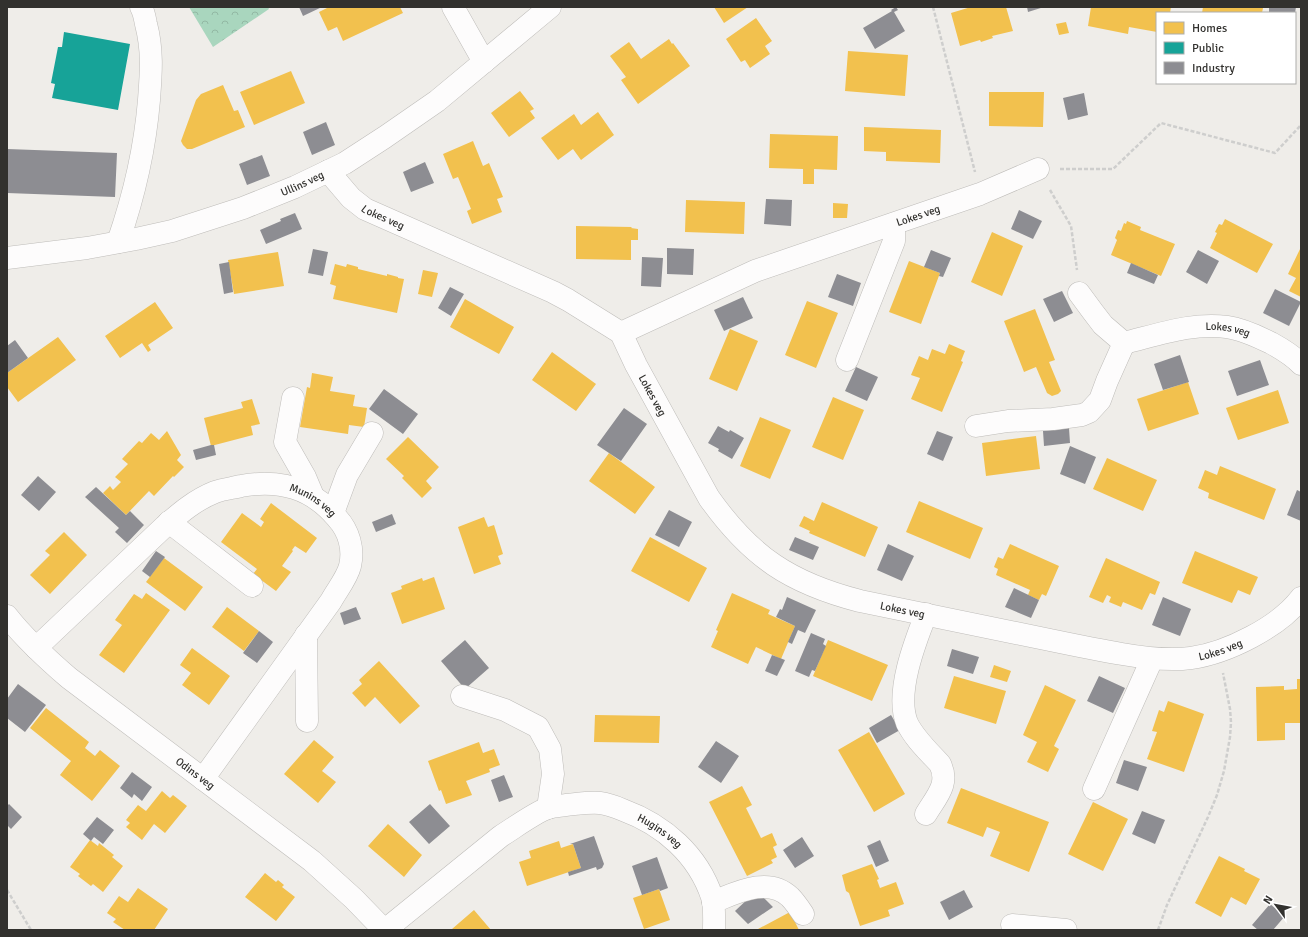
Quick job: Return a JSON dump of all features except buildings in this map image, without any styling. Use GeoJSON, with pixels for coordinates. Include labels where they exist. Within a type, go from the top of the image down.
{"type":"FeatureCollection","features":[{"type":"Feature","properties":{"kind":"street"},"geometry":{"type":"LineString","coordinates":[[118,242],[125,223],[139,172],[148,116],[152,66],[149,36],[141,7]]}},
{"type":"Feature","properties":{"kind":"street"},"geometry":{"type":"LineString","coordinates":[[453,7],[484,62]]}},
{"type":"Feature","properties":{"kind":"street","name":"Ullins veg"},"geometry":{"type":"LineString","coordinates":[[7,258],[87,248],[172,231],[243,208],[295,187],[345,163],[430,106],[550,7]]}},
{"type":"Feature","properties":{"kind":"street","name":"Lokes veg"},"geometry":{"type":"LineString","coordinates":[[621,333],[755,271],[980,194],[1038,170]]}},
{"type":"Feature","properties":{"kind":"street","name":"Lokes veg"},"geometry":{"type":"LineString","coordinates":[[328,171],[340,187],[365,209],[553,292],[621,333],[636,365],[709,498],[722,516],[748,545],[781,570],[801,581],[824,591],[860,601],[1090,648],[1152,659],[1192,658],[1235,646],[1268,627],[1300,601]]}},
{"type":"Feature","properties":{"kind":"street"},"geometry":{"type":"LineString","coordinates":[[847,360],[894,242],[894,224]]}},
{"type":"Feature","properties":{"kind":"street"},"geometry":{"type":"LineString","coordinates":[[976,426],[1008,421],[1053,419],[1082,415],[1089,412],[1100,400],[1124,343],[1103,325],[1079,293]]}},
{"type":"Feature","properties":{"kind":"street","name":"Lokes veg"},"geometry":{"type":"LineString","coordinates":[[1124,343],[1166,332],[1213,325],[1244,331],[1263,339],[1284,350],[1296,358],[1301,364]]}},
{"type":"Feature","properties":{"kind":"street"},"geometry":{"type":"LineString","coordinates":[[293,398],[285,442],[313,496]]}},
{"type":"Feature","properties":{"kind":"street"},"geometry":{"type":"LineString","coordinates":[[333,513],[347,475],[372,433]]}},
{"type":"Feature","properties":{"kind":"street","name":"Munins veg"},"geometry":{"type":"LineString","coordinates":[[36,648],[169,522],[199,499],[216,491],[232,488],[264,484],[280,484],[294,487],[313,496],[329,508],[348,532],[351,544],[350,566],[345,577],[331,601],[203,779]]}},
{"type":"Feature","properties":{"kind":"street"},"geometry":{"type":"LineString","coordinates":[[169,522],[252,586]]}},
{"type":"Feature","properties":{"kind":"street"},"geometry":{"type":"LineString","coordinates":[[926,614],[912,652],[907,672],[904,701],[907,723],[914,734],[940,764],[943,770],[944,783],[926,814]]}},
{"type":"Feature","properties":{"kind":"street","name":"Odins veg"},"geometry":{"type":"LineString","coordinates":[[9,626],[69,678],[312,861],[354,899],[384,930]]}},
{"type":"Feature","properties":{"kind":"street"},"geometry":{"type":"LineString","coordinates":[[306,635],[306,722]]}},
{"type":"Feature","properties":{"kind":"street"},"geometry":{"type":"LineString","coordinates":[[1094,789],[1152,659]]}},
{"type":"Feature","properties":{"kind":"street"},"geometry":{"type":"LineString","coordinates":[[462,696],[505,710],[538,727],[550,749],[553,774],[548,808]]}},
{"type":"Feature","properties":{"kind":"street","name":"Hugins veg"},"geometry":{"type":"LineString","coordinates":[[384,930],[501,836],[548,808],[574,804],[600,803],[629,812],[657,826],[678,844],[693,861],[707,886],[714,907],[714,930]]}},
{"type":"Feature","properties":{"kind":"street"},"geometry":{"type":"LineString","coordinates":[[713,902],[747,889],[766,887],[777,889],[789,896],[803,914]]}},
{"type":"Feature","properties":{"kind":"street"},"geometry":{"type":"LineString","coordinates":[[1012,926],[1066,930]]}},
{"type":"Feature","properties":{"kind":"path"},"geometry":{"type":"LineString","coordinates":[[933,7],[980,194]]}},
{"type":"Feature","properties":{"kind":"path"},"geometry":{"type":"LineString","coordinates":[[1079,293],[1071,226],[1038,170],[1113,169],[1161,123],[1275,153],[1301,126]]}},
{"type":"Feature","properties":{"kind":"path"},"geometry":{"type":"LineString","coordinates":[[1158,930],[1167,905],[1208,817],[1217,795],[1224,771],[1230,737],[1230,709],[1227,688],[1217,652]]}},
{"type":"Feature","properties":{"kind":"path"},"geometry":{"type":"LineString","coordinates":[[7,890],[31,930]]}},
{"type":"Feature","properties":{"kind":"green space"},"geometry":{"type":"Polygon","coordinates":[[[189,7],[268,7],[269,9],[213,47],[189,7]]]}}]}
